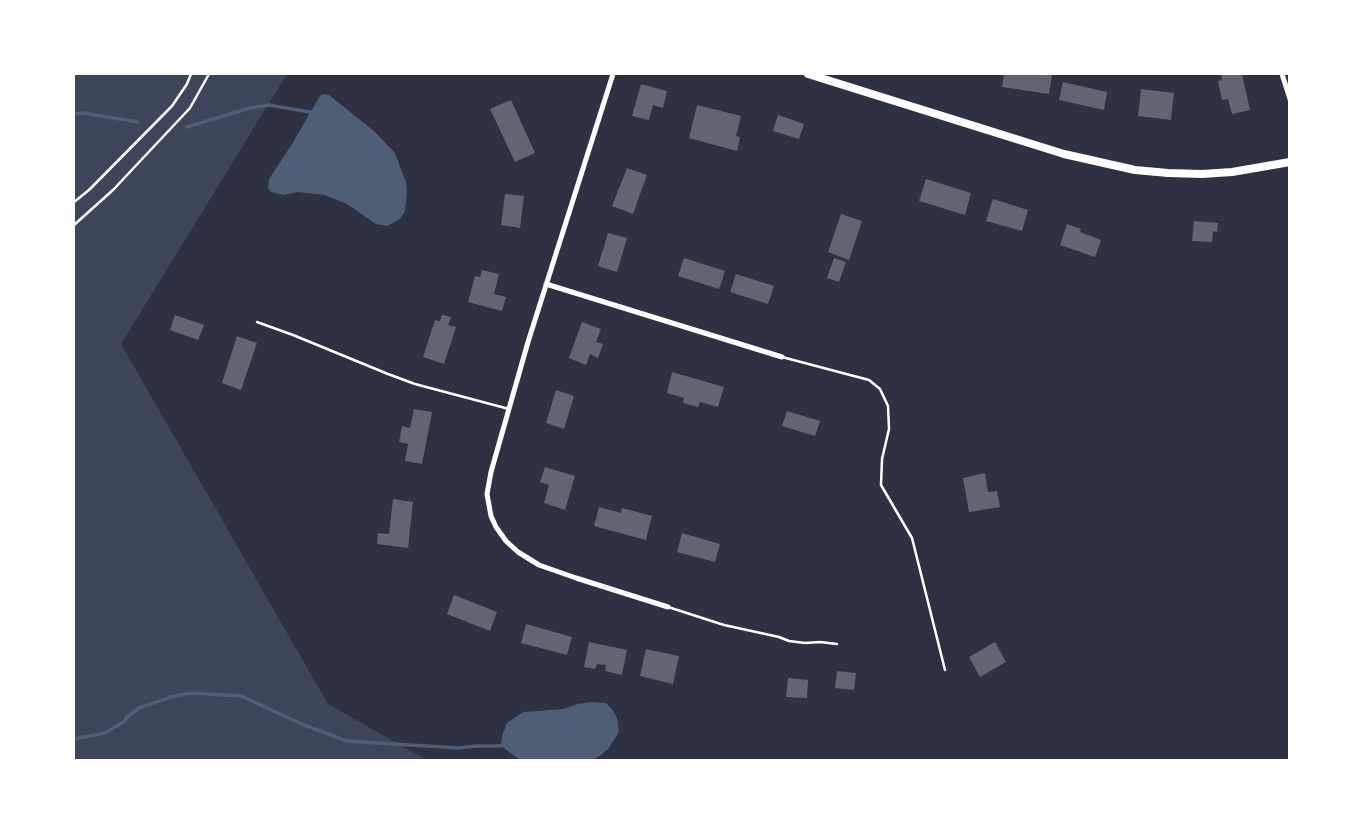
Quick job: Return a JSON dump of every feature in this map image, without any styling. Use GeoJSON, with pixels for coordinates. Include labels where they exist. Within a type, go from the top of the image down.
{"type":"FeatureCollection","features":[{"type":"Feature","properties":{"kind":"main road"},"geometry":{"type":"LineString","coordinates":[[808,74],[1064,154],[1125,168],[1202,174],[1290,162]]}},
{"type":"Feature","properties":{"kind":"street"},"geometry":{"type":"LineString","coordinates":[[612,74],[546,284],[487,494],[491,516],[506,541],[518,552],[539,565],[576,579],[668,607]]}},
{"type":"Feature","properties":{"kind":"street"},"geometry":{"type":"LineString","coordinates":[[1282,74],[1290,99]]}},
{"type":"Feature","properties":{"kind":"street"},"geometry":{"type":"LineString","coordinates":[[546,284],[782,357]]}},
{"type":"Feature","properties":{"kind":"lane"},"geometry":{"type":"LineString","coordinates":[[74,224],[113,190],[190,108],[209,74]]}},
{"type":"Feature","properties":{"kind":"lane"},"geometry":{"type":"LineString","coordinates":[[257,322],[388,374],[509,409]]}},
{"type":"Feature","properties":{"kind":"lane"},"geometry":{"type":"LineString","coordinates":[[782,357],[869,380],[880,389],[888,406],[889,429],[881,485],[912,538],[945,670]]}},
{"type":"Feature","properties":{"kind":"lane"},"geometry":{"type":"LineString","coordinates":[[668,607],[724,625],[789,641],[837,644]]}},
{"type":"Feature","properties":{"kind":"path"},"geometry":{"type":"LineString","coordinates":[[74,202],[172,106],[187,85],[191,74]]}},
{"type":"Feature","properties":{"kind":"shaded area"},"geometry":{"type":"Polygon","coordinates":[[[74,74],[287,74],[121,344],[328,704],[427,760],[74,760],[74,74]]]}},
{"type":"Feature","properties":{"kind":"shaded area"},"geometry":{"type":"Polygon","coordinates":[[[329,95],[375,132],[395,153],[407,192],[405,211],[400,219],[387,226],[376,224],[347,204],[325,195],[298,192],[283,195],[271,192],[268,188],[269,179],[320,96],[329,95]]]}},
{"type":"Feature","properties":{"kind":"shaded area"},"geometry":{"type":"Polygon","coordinates":[[[592,702],[606,703],[612,709],[617,718],[619,732],[608,749],[597,758],[520,760],[501,746],[507,723],[523,712],[563,709],[592,702]]]}},
{"type":"Feature","properties":{"kind":"building"},"geometry":{"type":"Polygon","coordinates":[[[1004,74],[1052,75],[1049,94],[1002,87],[1004,74]]]}},
{"type":"Feature","properties":{"kind":"building"},"geometry":{"type":"Polygon","coordinates":[[[1221,74],[1242,74],[1250,110],[1232,114],[1228,99],[1222,100],[1218,81],[1222,80],[1221,74]]]}},
{"type":"Feature","properties":{"kind":"building"},"geometry":{"type":"Polygon","coordinates":[[[1063,82],[1107,92],[1104,110],[1059,100],[1063,82]]]}},
{"type":"Feature","properties":{"kind":"building"},"geometry":{"type":"Polygon","coordinates":[[[641,84],[667,91],[663,108],[653,105],[649,120],[632,116],[641,84]]]}},
{"type":"Feature","properties":{"kind":"building"},"geometry":{"type":"Polygon","coordinates":[[[1141,89],[1174,93],[1171,120],[1138,116],[1141,89]]]}},
{"type":"Feature","properties":{"kind":"building"},"geometry":{"type":"Polygon","coordinates":[[[511,100],[535,153],[515,162],[490,109],[511,100]]]}},
{"type":"Feature","properties":{"kind":"building"},"geometry":{"type":"Polygon","coordinates":[[[697,105],[741,116],[736,136],[740,137],[737,151],[689,138],[697,105]]]}},
{"type":"Feature","properties":{"kind":"building"},"geometry":{"type":"Polygon","coordinates":[[[778,115],[804,124],[799,139],[773,131],[778,115]]]}},
{"type":"Feature","properties":{"kind":"building"},"geometry":{"type":"Polygon","coordinates":[[[627,168],[647,175],[633,214],[612,206],[627,168]]]}},
{"type":"Feature","properties":{"kind":"building"},"geometry":{"type":"Polygon","coordinates":[[[926,179],[971,193],[965,215],[919,201],[926,179]]]}},
{"type":"Feature","properties":{"kind":"building"},"geometry":{"type":"Polygon","coordinates":[[[505,194],[524,196],[520,228],[501,225],[505,194]]]}},
{"type":"Feature","properties":{"kind":"building"},"geometry":{"type":"Polygon","coordinates":[[[993,199],[1028,210],[1022,231],[986,221],[993,199]]]}},
{"type":"Feature","properties":{"kind":"building"},"geometry":{"type":"Polygon","coordinates":[[[841,214],[862,221],[849,260],[828,252],[841,214]]]}},
{"type":"Feature","properties":{"kind":"building"},"geometry":{"type":"Polygon","coordinates":[[[1194,221],[1218,223],[1217,232],[1213,231],[1212,242],[1192,241],[1194,221]]]}},
{"type":"Feature","properties":{"kind":"building"},"geometry":{"type":"Polygon","coordinates":[[[1067,224],[1101,240],[1095,257],[1060,245],[1067,224]]]}},
{"type":"Feature","properties":{"kind":"building"},"geometry":{"type":"Polygon","coordinates":[[[608,233],[627,238],[617,272],[598,266],[608,233]]]}},
{"type":"Feature","properties":{"kind":"building"},"geometry":{"type":"Polygon","coordinates":[[[684,258],[725,271],[719,289],[678,276],[684,258]]]}},
{"type":"Feature","properties":{"kind":"building"},"geometry":{"type":"Polygon","coordinates":[[[834,258],[846,262],[839,282],[827,278],[834,258]]]}},
{"type":"Feature","properties":{"kind":"building"},"geometry":{"type":"Polygon","coordinates":[[[482,270],[499,274],[494,294],[506,297],[502,311],[468,302],[475,276],[480,277],[482,270]]]}},
{"type":"Feature","properties":{"kind":"building"},"geometry":{"type":"Polygon","coordinates":[[[736,274],[774,286],[768,304],[730,292],[736,274]]]}},
{"type":"Feature","properties":{"kind":"building"},"geometry":{"type":"Polygon","coordinates":[[[175,315],[204,325],[198,340],[170,330],[175,315]]]}},
{"type":"Feature","properties":{"kind":"building"},"geometry":{"type":"Polygon","coordinates":[[[442,315],[451,317],[448,325],[456,327],[444,364],[423,357],[435,320],[440,321],[442,315]]]}},
{"type":"Feature","properties":{"kind":"building"},"geometry":{"type":"Polygon","coordinates":[[[582,322],[601,329],[596,342],[603,344],[598,358],[590,354],[586,365],[569,358],[582,322]]]}},
{"type":"Feature","properties":{"kind":"building"},"geometry":{"type":"Polygon","coordinates":[[[237,336],[257,343],[241,390],[222,383],[237,336]]]}},
{"type":"Feature","properties":{"kind":"building"},"geometry":{"type":"Polygon","coordinates":[[[672,372],[724,387],[718,407],[700,402],[698,407],[683,403],[684,398],[667,393],[672,372]]]}},
{"type":"Feature","properties":{"kind":"building"},"geometry":{"type":"Polygon","coordinates":[[[556,390],[574,396],[564,429],[546,423],[556,390]]]}},
{"type":"Feature","properties":{"kind":"building"},"geometry":{"type":"Polygon","coordinates":[[[414,409],[432,412],[422,464],[405,461],[408,444],[399,442],[402,426],[410,428],[414,409]]]}},
{"type":"Feature","properties":{"kind":"building"},"geometry":{"type":"Polygon","coordinates":[[[787,411],[820,421],[815,436],[782,426],[787,411]]]}},
{"type":"Feature","properties":{"kind":"building"},"geometry":{"type":"Polygon","coordinates":[[[545,467],[575,476],[565,510],[544,503],[549,485],[540,482],[545,467]]]}},
{"type":"Feature","properties":{"kind":"building"},"geometry":{"type":"Polygon","coordinates":[[[985,473],[988,492],[997,491],[1000,507],[969,512],[963,478],[985,473]]]}},
{"type":"Feature","properties":{"kind":"building"},"geometry":{"type":"Polygon","coordinates":[[[393,499],[413,502],[408,548],[377,544],[378,533],[389,534],[393,499]]]}},
{"type":"Feature","properties":{"kind":"building"},"geometry":{"type":"Polygon","coordinates":[[[599,507],[621,513],[622,508],[652,516],[646,540],[594,526],[599,507]]]}},
{"type":"Feature","properties":{"kind":"building"},"geometry":{"type":"Polygon","coordinates":[[[682,533],[720,544],[715,562],[677,552],[682,533]]]}},
{"type":"Feature","properties":{"kind":"building"},"geometry":{"type":"Polygon","coordinates":[[[454,595],[497,612],[490,631],[447,614],[454,595]]]}},
{"type":"Feature","properties":{"kind":"building"},"geometry":{"type":"Polygon","coordinates":[[[526,624],[572,637],[567,655],[521,643],[526,624]]]}},
{"type":"Feature","properties":{"kind":"building"},"geometry":{"type":"Polygon","coordinates":[[[589,642],[627,650],[622,675],[605,671],[606,665],[597,664],[595,669],[584,667],[589,642]]]}},
{"type":"Feature","properties":{"kind":"building"},"geometry":{"type":"Polygon","coordinates":[[[995,642],[1006,662],[980,677],[969,657],[995,642]]]}},
{"type":"Feature","properties":{"kind":"building"},"geometry":{"type":"Polygon","coordinates":[[[646,649],[679,656],[673,684],[640,676],[646,649]]]}},
{"type":"Feature","properties":{"kind":"building"},"geometry":{"type":"Polygon","coordinates":[[[837,671],[856,673],[854,690],[835,688],[837,671]]]}},
{"type":"Feature","properties":{"kind":"building"},"geometry":{"type":"Polygon","coordinates":[[[788,678],[808,680],[807,698],[786,697],[788,678]]]}},
{"type":"Feature","properties":{"kind":"waterway"},"geometry":{"type":"LineString","coordinates":[[187,127],[269,105],[310,112]]}},
{"type":"Feature","properties":{"kind":"waterway"},"geometry":{"type":"LineString","coordinates":[[74,114],[83,113],[138,122]]}},
{"type":"Feature","properties":{"kind":"waterway"},"geometry":{"type":"LineString","coordinates":[[74,739],[105,733],[125,721],[139,708],[190,693],[241,696],[347,741],[458,748],[501,746]]}}]}
